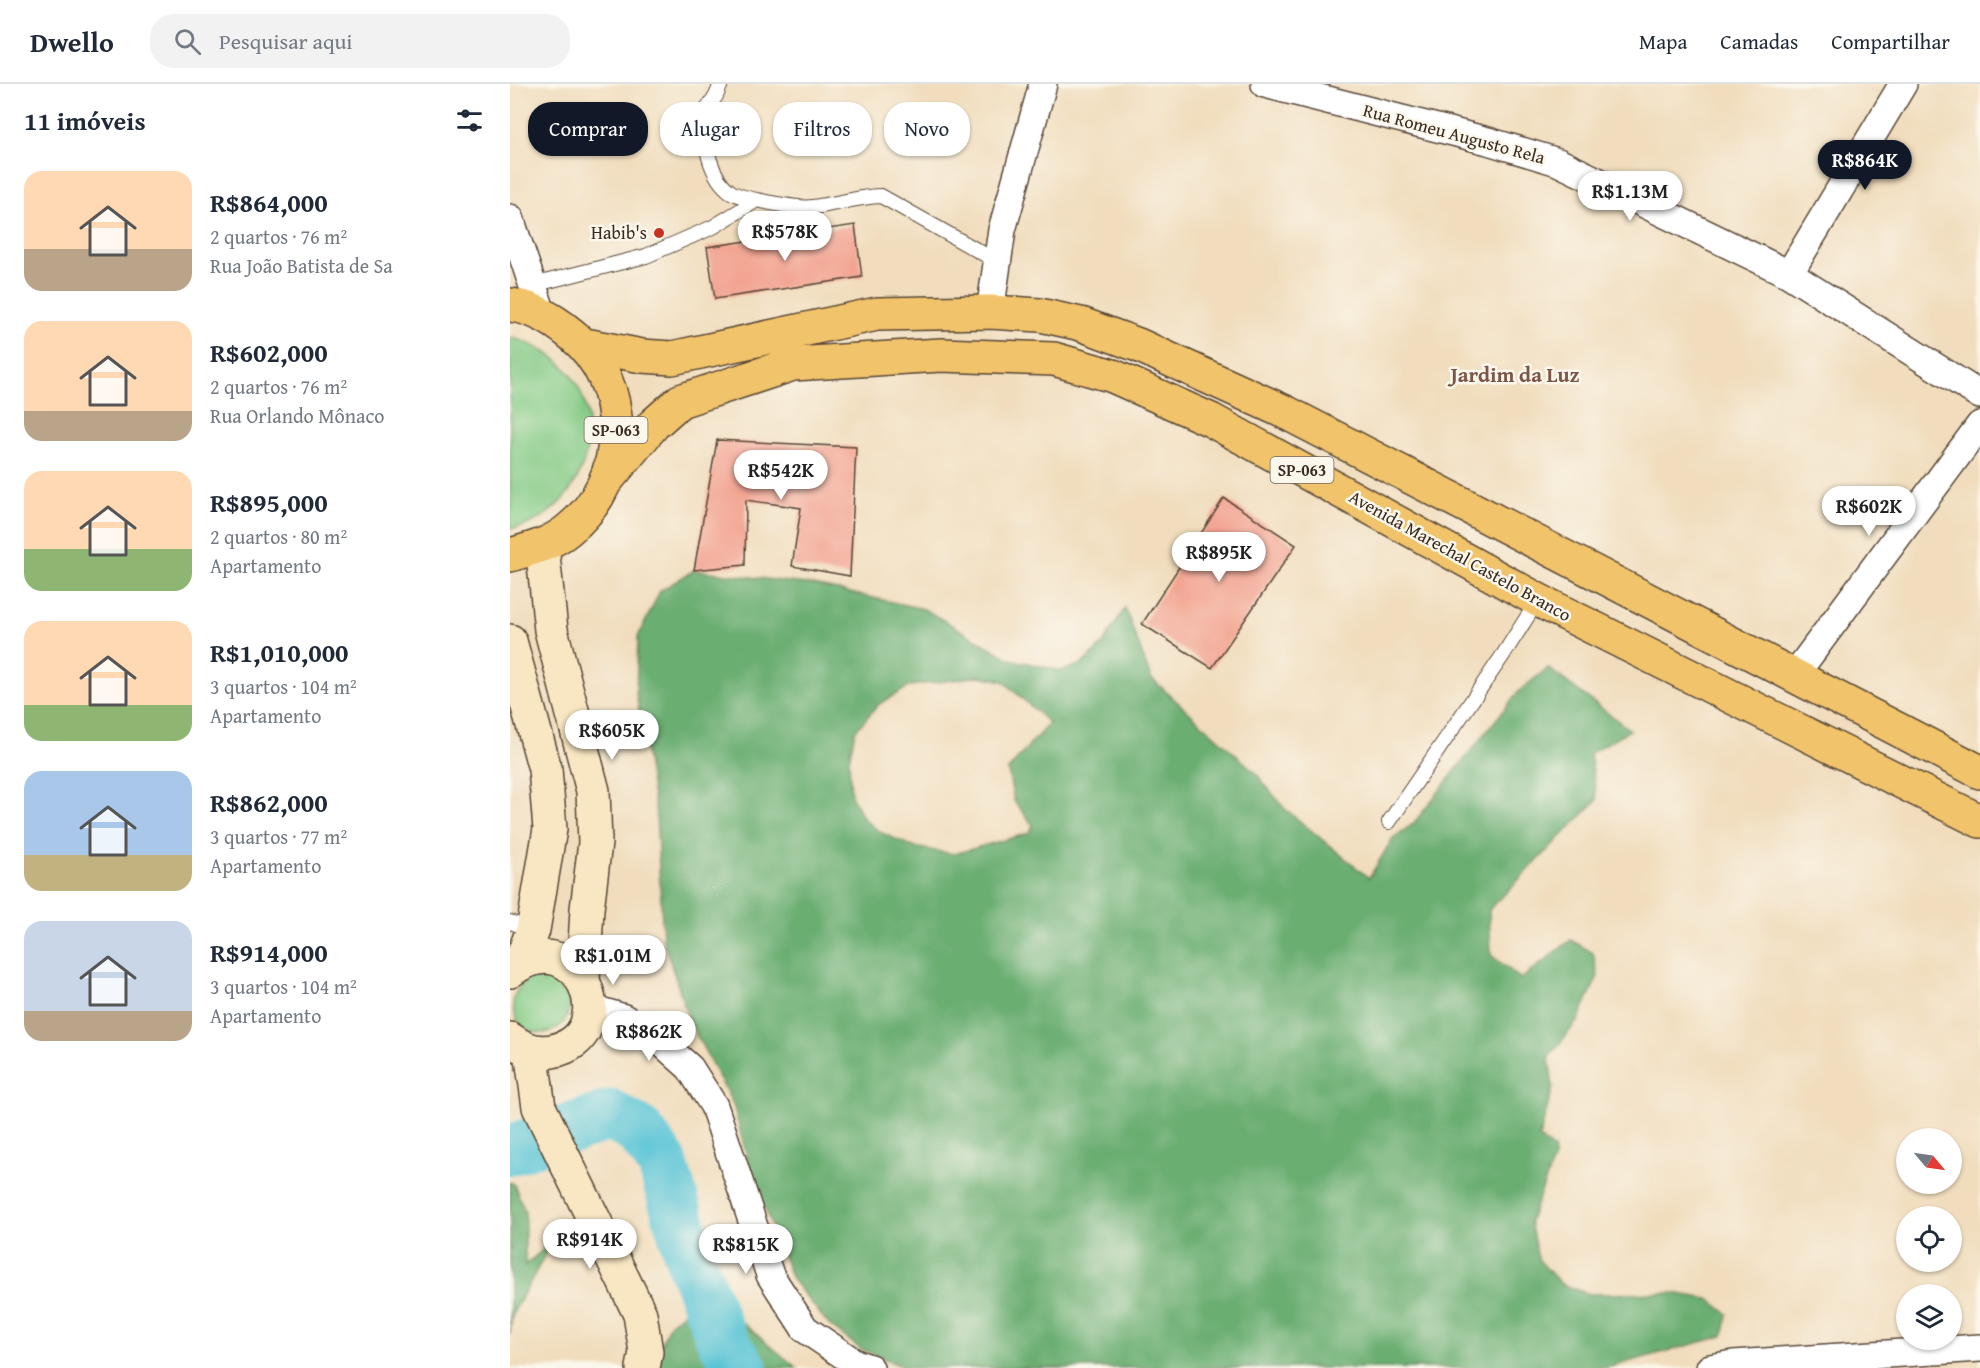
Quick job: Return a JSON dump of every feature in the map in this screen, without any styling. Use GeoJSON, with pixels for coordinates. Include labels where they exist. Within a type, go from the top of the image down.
{"type":"FeatureCollection","features":[{"type":"Feature","properties":{"kind":"main road","name":"SP-063"},"geometry":{"type":"LineString","coordinates":[[510,555],[542,546],[568,530],[590,507],[606,482],[614,454],[617,425],[612,396],[602,369],[585,345],[555,320],[528,302]]}},
{"type":"Feature","properties":{"kind":"main road","name":"SP-063"},"geometry":{"type":"LineString","coordinates":[[585,345],[642,356],[672,358],[877,314],[990,312],[1040,315],[1082,324],[1159,355],[1287,413],[1980,772]]}},
{"type":"Feature","properties":{"kind":"main road","name":"Avenida Marechal Castelo Branco"},"geometry":{"type":"LineString","coordinates":[[606,482],[654,424],[680,401],[793,364],[941,355],[1054,359],[1113,376],[1211,420],[1538,600],[1980,821]]}},
{"type":"Feature","properties":{"kind":"street"},"geometry":{"type":"LineString","coordinates":[[990,312],[1002,230],[1042,84]]}},
{"type":"Feature","properties":{"kind":"street","name":"Rua Romeu Augusto Rela"},"geometry":{"type":"LineString","coordinates":[[1265,84],[1488,141],[1558,162],[1789,274],[1980,395]]}},
{"type":"Feature","properties":{"kind":"street"},"geometry":{"type":"LineString","coordinates":[[1789,274],[1903,84]]}},
{"type":"Feature","properties":{"kind":"street"},"geometry":{"type":"LineString","coordinates":[[510,218],[528,302]]}},
{"type":"Feature","properties":{"kind":"street"},"geometry":{"type":"LineString","coordinates":[[1794,676],[1980,425]]}},
{"type":"Feature","properties":{"kind":"street"},"geometry":{"type":"LineString","coordinates":[[517,1045],[544,1052],[558,1050],[581,1034],[587,1021],[587,909],[595,843],[593,791],[551,630],[542,546]]}},
{"type":"Feature","properties":{"kind":"street"},"geometry":{"type":"LineString","coordinates":[[510,641],[545,770],[550,829],[521,926],[515,967]]}},
{"type":"Feature","properties":{"kind":"street"},"geometry":{"type":"LineString","coordinates":[[515,967],[533,958],[548,957],[574,969],[587,994],[662,1043],[690,1068],[714,1106],[770,1275],[805,1329],[855,1363],[870,1368]]}},
{"type":"Feature","properties":{"kind":"street"},"geometry":{"type":"LineString","coordinates":[[517,1045],[540,1107],[640,1314],[646,1352],[643,1368]]}},
{"type":"Feature","properties":{"kind":"street"},"geometry":{"type":"LineString","coordinates":[[1710,1368],[1733,1364],[1980,1348]]}},
{"type":"Feature","properties":{"kind":"lane"},"geometry":{"type":"LineString","coordinates":[[720,84],[716,96],[702,116],[706,150],[717,175],[731,192],[757,200],[810,207],[865,196],[881,196],[998,262]]}},
{"type":"Feature","properties":{"kind":"lane"},"geometry":{"type":"LineString","coordinates":[[528,302],[713,227],[757,200]]}},
{"type":"Feature","properties":{"kind":"lane"},"geometry":{"type":"LineString","coordinates":[[1389,822],[1538,600]]}},
{"type":"Feature","properties":{"kind":"green space"},"geometry":{"type":"Polygon","coordinates":[[[510,337],[540,349],[565,368],[580,390],[587,414],[588,440],[583,464],[572,487],[556,506],[535,521],[510,529],[510,337]]]}},
{"type":"Feature","properties":{"kind":"green space"},"geometry":{"type":"Polygon","coordinates":[[[694,570],[814,585],[924,609],[1010,659],[1062,671],[1082,664],[1102,645],[1125,608],[1151,678],[1255,772],[1284,808],[1369,878],[1393,838],[1413,824],[1518,692],[1548,668],[1630,730],[1590,753],[1597,800],[1489,910],[1491,955],[1521,979],[1571,940],[1593,953],[1598,976],[1578,1020],[1549,1057],[1553,1087],[1539,1138],[1554,1149],[1554,1158],[1530,1221],[1538,1259],[1561,1284],[1589,1294],[1673,1293],[1709,1299],[1728,1314],[1723,1336],[1606,1368],[906,1368],[861,1349],[829,1325],[792,1279],[750,1169],[733,1104],[689,1021],[663,939],[656,815],[636,693],[638,637],[660,591],[694,570]],[[980,676],[910,686],[879,704],[855,731],[849,760],[851,796],[864,819],[880,832],[913,847],[954,854],[1029,833],[1033,825],[1014,801],[1008,770],[1049,723],[1003,681],[980,676]]]}},
{"type":"Feature","properties":{"kind":"green space"},"geometry":{"type":"Polygon","coordinates":[[[535,977],[547,977],[557,981],[565,989],[569,1005],[565,1021],[557,1029],[547,1033],[535,1033],[525,1029],[517,1021],[513,1011],[513,999],[517,989],[525,981],[535,977]]]}},
{"type":"Feature","properties":{"kind":"green space"},"geometry":{"type":"Polygon","coordinates":[[[510,1182],[514,1184],[525,1212],[525,1265],[553,1241],[512,1315],[510,1334],[510,1182]]]}},
{"type":"Feature","properties":{"kind":"green space"},"geometry":{"type":"Polygon","coordinates":[[[695,1305],[715,1306],[733,1315],[797,1368],[658,1368],[657,1353],[670,1323],[695,1305]]]}},
{"type":"Feature","properties":{"kind":"building"},"geometry":{"type":"Polygon","coordinates":[[[855,225],[862,277],[715,299],[707,247],[855,225]]]}},
{"type":"Feature","properties":{"kind":"building"},"geometry":{"type":"Polygon","coordinates":[[[717,440],[856,447],[850,576],[792,566],[801,508],[746,500],[745,565],[694,570],[717,440]]]}},
{"type":"Feature","properties":{"kind":"building"},"geometry":{"type":"Polygon","coordinates":[[[1224,498],[1296,545],[1212,668],[1142,624],[1224,498]]]}},
{"type":"Feature","properties":{"kind":"waterway"},"geometry":{"type":"LineString","coordinates":[[510,1150],[610,1115],[639,1131],[662,1162],[692,1264],[722,1340],[742,1368]]}},
{"type":"Feature","properties":{"kind":"place","name":"Habib's"},"geometry":{"type":"Point","coordinates":[659,233]}},
{"type":"Feature","properties":{"kind":"district","name":"Jardim da Luz"},"geometry":{"type":"Point","coordinates":[1515,375]}}]}
